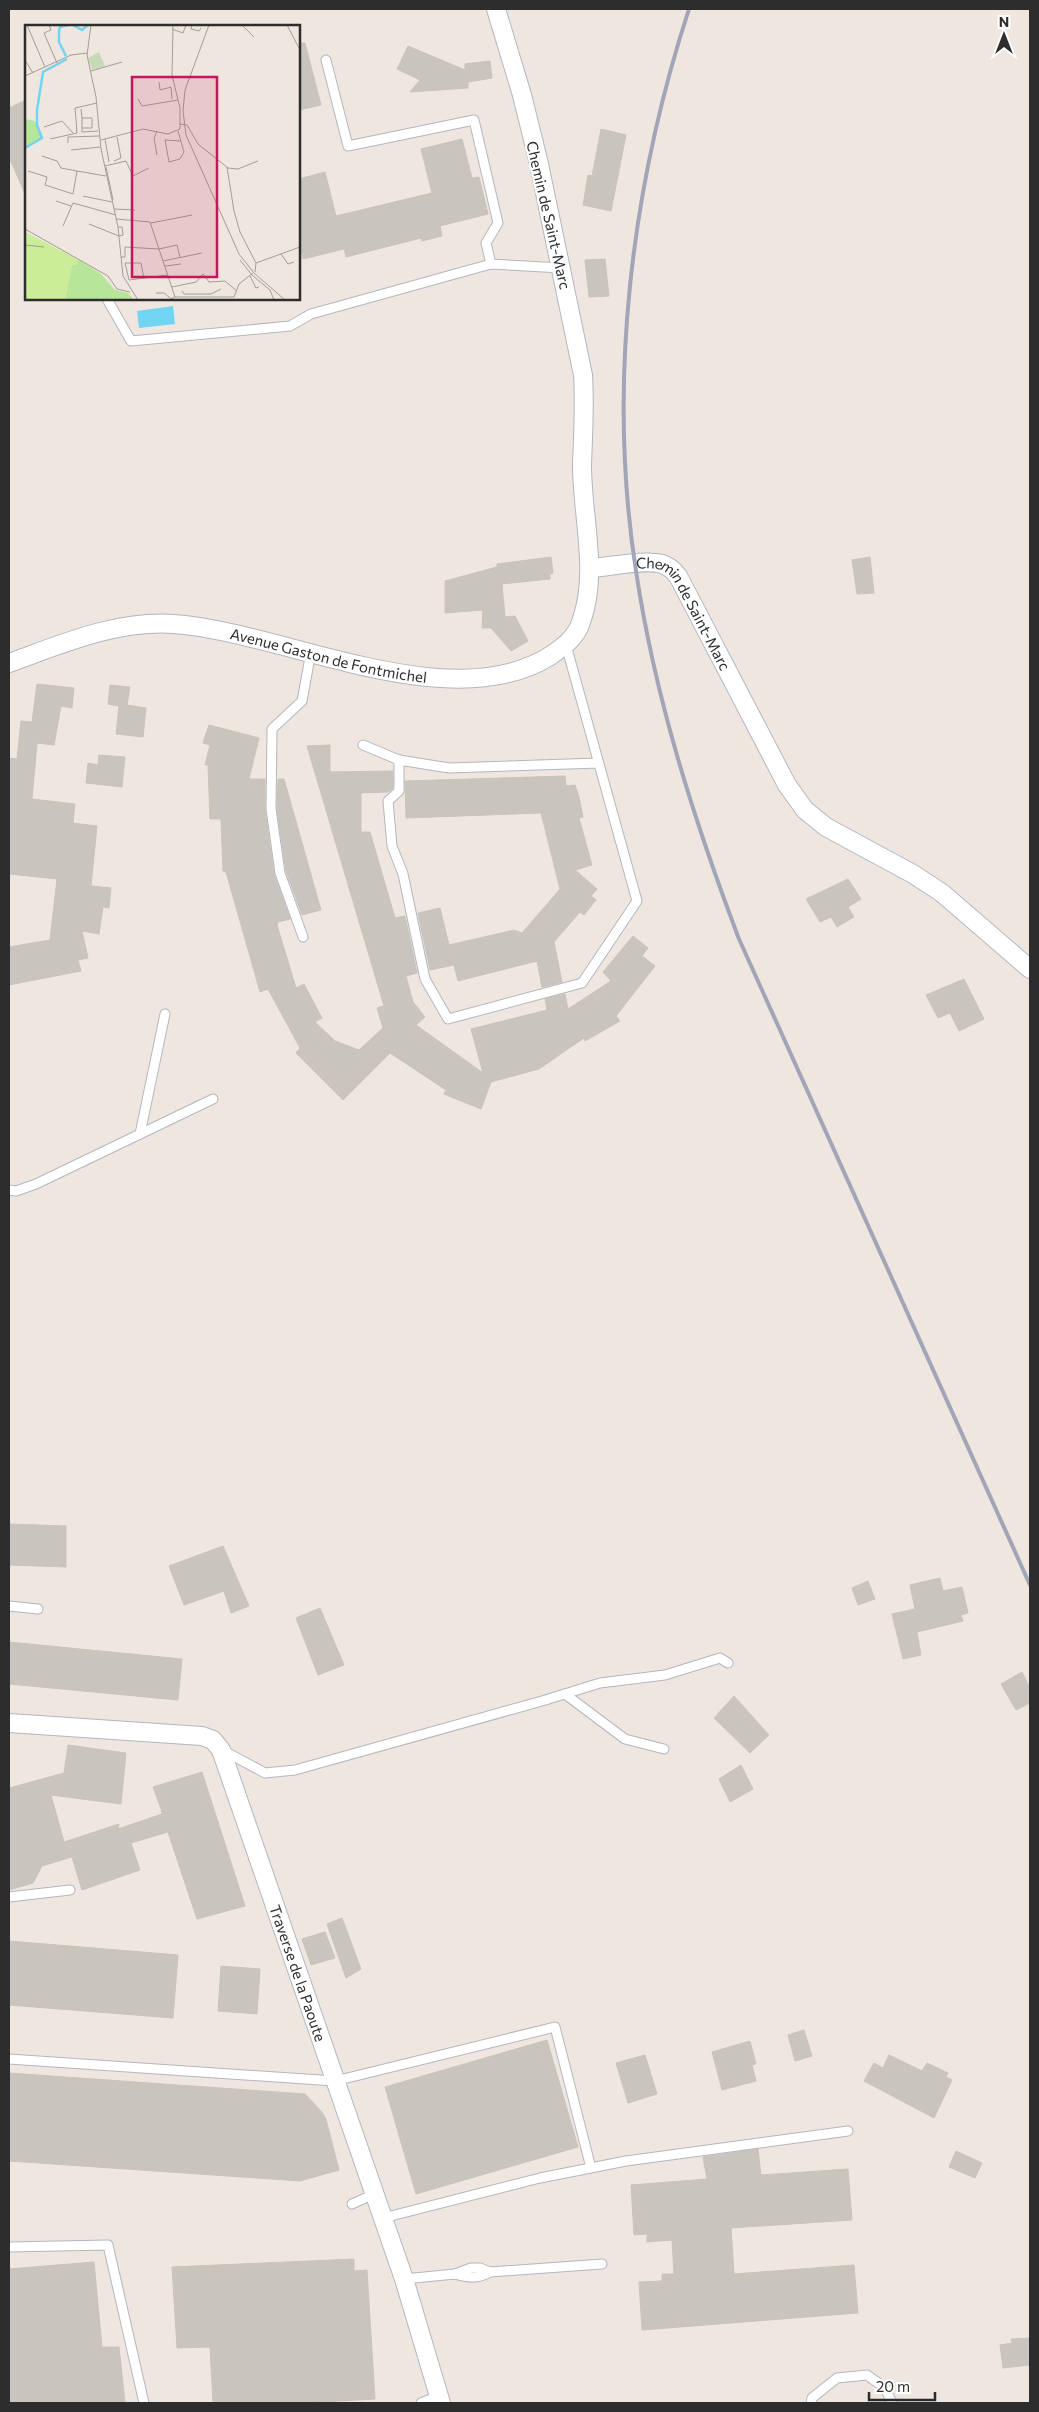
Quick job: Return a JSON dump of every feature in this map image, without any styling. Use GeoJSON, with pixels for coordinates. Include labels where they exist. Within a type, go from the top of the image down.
{"type":"FeatureCollection","features":[{"type":"Feature","properties":{"kind":"street","name":"Chemin de Saint-Marc"},"geometry":{"type":"LineString","coordinates":[[496,9],[522,95],[583,375],[585,406],[583,474],[590,568],[652,563],[664,564],[672,569],[678,576],[706,628],[787,785],[805,810],[826,827],[913,874],[942,893],[1030,969]]}},
{"type":"Feature","properties":{"kind":"street","name":"Avenue Gaston de Fontmichel"},"geometry":{"type":"LineString","coordinates":[[9,663],[93,633],[132,626],[172,624],[212,628],[408,675],[442,680],[477,678],[505,673],[540,662],[566,645],[581,625],[588,600],[590,568]]}},
{"type":"Feature","properties":{"kind":"street"},"geometry":{"type":"LineString","coordinates":[[9,1723],[202,1736],[213,1740],[221,1750]]}},
{"type":"Feature","properties":{"kind":"street","name":"Traverse de la Paoute"},"geometry":{"type":"LineString","coordinates":[[221,1750],[404,2279],[440,2400]]}},
{"type":"Feature","properties":{"kind":"lane"},"geometry":{"type":"LineString","coordinates":[[326,60],[348,146],[474,120],[498,223],[486,243],[491,264]]}},
{"type":"Feature","properties":{"kind":"lane"},"geometry":{"type":"LineString","coordinates":[[108,300],[131,341],[290,326],[311,314],[491,264],[561,268]]}},
{"type":"Feature","properties":{"kind":"lane"},"geometry":{"type":"LineString","coordinates":[[398,760],[399,791],[388,801],[392,846],[403,874],[425,979],[448,1019],[582,983],[637,901],[566,645]]}},
{"type":"Feature","properties":{"kind":"lane"},"geometry":{"type":"LineString","coordinates":[[303,937],[280,873],[271,809],[272,729],[302,701],[311,652]]}},
{"type":"Feature","properties":{"kind":"lane"},"geometry":{"type":"LineString","coordinates":[[363,745],[398,760],[449,768],[599,763]]}},
{"type":"Feature","properties":{"kind":"lane"},"geometry":{"type":"LineString","coordinates":[[140,1134],[165,1014]]}},
{"type":"Feature","properties":{"kind":"lane"},"geometry":{"type":"LineString","coordinates":[[9,1190],[16,1191],[36,1184],[213,1099]]}},
{"type":"Feature","properties":{"kind":"lane"},"geometry":{"type":"LineString","coordinates":[[9,1606],[38,1609]]}},
{"type":"Feature","properties":{"kind":"lane"},"geometry":{"type":"LineString","coordinates":[[221,1750],[265,1773],[294,1770],[600,1683],[665,1675],[720,1658],[728,1663]]}},
{"type":"Feature","properties":{"kind":"lane"},"geometry":{"type":"LineString","coordinates":[[565,1694],[625,1739],[664,1749]]}},
{"type":"Feature","properties":{"kind":"lane"},"geometry":{"type":"LineString","coordinates":[[9,1896],[70,1890]]}},
{"type":"Feature","properties":{"kind":"lane"},"geometry":{"type":"LineString","coordinates":[[9,2059],[335,2081],[555,2027],[591,2168]]}},
{"type":"Feature","properties":{"kind":"lane"},"geometry":{"type":"LineString","coordinates":[[383,2218],[540,2178],[591,2168],[722,2147],[848,2131]]}},
{"type":"Feature","properties":{"kind":"lane"},"geometry":{"type":"LineString","coordinates":[[352,2204],[374,2194]]}},
{"type":"Feature","properties":{"kind":"lane"},"geometry":{"type":"LineString","coordinates":[[9,2247],[108,2245],[144,2403]]}},
{"type":"Feature","properties":{"kind":"lane"},"geometry":{"type":"LineString","coordinates":[[404,2279],[456,2274],[471,2268],[480,2268],[490,2272],[602,2264]]}},
{"type":"Feature","properties":{"kind":"lane"},"geometry":{"type":"LineString","coordinates":[[811,2403],[812,2398],[837,2378],[867,2374],[885,2388],[892,2403]]}},
{"type":"Feature","properties":{"kind":"lane"},"geometry":{"type":"LineString","coordinates":[[421,2403],[440,2400]]}},
{"type":"Feature","properties":{"kind":"water"},"geometry":{"type":"Polygon","coordinates":[[[173,306],[175,324],[139,328],[137,311],[173,306]]]}},
{"type":"Feature","properties":{"kind":"building"},"geometry":{"type":"Polygon","coordinates":[[[300,43],[305,43],[321,105],[300,110],[300,43]]]}},
{"type":"Feature","properties":{"kind":"building"},"geometry":{"type":"Polygon","coordinates":[[[408,46],[465,70],[465,64],[490,61],[492,78],[468,82],[468,88],[410,92],[420,80],[397,69],[408,46]]]}},
{"type":"Feature","properties":{"kind":"building"},"geometry":{"type":"Polygon","coordinates":[[[25,100],[25,194],[9,157],[9,108],[25,100]]]}},
{"type":"Feature","properties":{"kind":"building"},"geometry":{"type":"Polygon","coordinates":[[[601,129],[626,135],[611,211],[583,205],[588,175],[592,176],[601,129]]]}},
{"type":"Feature","properties":{"kind":"building"},"geometry":{"type":"Polygon","coordinates":[[[462,139],[472,178],[479,177],[488,214],[440,226],[442,236],[422,241],[421,238],[346,257],[344,249],[303,259],[300,246],[300,179],[325,172],[336,216],[432,193],[421,149],[462,139]]]}},
{"type":"Feature","properties":{"kind":"building"},"geometry":{"type":"Polygon","coordinates":[[[605,259],[609,296],[589,297],[585,260],[605,259]]]}},
{"type":"Feature","properties":{"kind":"building"},"geometry":{"type":"Polygon","coordinates":[[[551,557],[553,573],[550,574],[550,579],[502,584],[505,617],[515,616],[528,641],[511,651],[491,628],[482,628],[483,610],[445,613],[445,581],[497,567],[497,564],[551,557]]]}},
{"type":"Feature","properties":{"kind":"building"},"geometry":{"type":"Polygon","coordinates":[[[870,557],[874,593],[857,594],[852,560],[870,557]]]}},
{"type":"Feature","properties":{"kind":"building"},"geometry":{"type":"Polygon","coordinates":[[[37,684],[74,688],[72,708],[61,706],[54,745],[37,743],[32,799],[75,804],[73,823],[97,826],[91,886],[111,888],[109,908],[103,907],[99,934],[82,931],[88,958],[78,960],[81,971],[9,985],[9,947],[50,940],[57,879],[9,874],[9,758],[17,759],[21,721],[32,722],[37,684]]]}},
{"type":"Feature","properties":{"kind":"building"},"geometry":{"type":"Polygon","coordinates":[[[110,685],[130,687],[127,705],[146,708],[143,737],[116,734],[119,706],[108,704],[110,685]]]}},
{"type":"Feature","properties":{"kind":"building"},"geometry":{"type":"Polygon","coordinates":[[[209,725],[259,738],[249,779],[265,779],[265,810],[274,874],[290,919],[278,922],[277,925],[296,988],[304,984],[322,1018],[315,1022],[335,1041],[359,1050],[383,1028],[377,1008],[384,1006],[307,746],[330,745],[330,772],[393,771],[393,788],[388,792],[361,793],[361,832],[370,832],[395,918],[405,916],[417,973],[406,976],[413,1002],[425,1017],[416,1025],[483,1073],[471,1029],[547,1010],[545,999],[565,994],[568,1009],[611,981],[603,972],[633,936],[648,948],[642,956],[655,966],[616,1016],[620,1021],[585,1041],[584,1038],[539,1069],[491,1082],[481,1109],[444,1094],[446,1090],[390,1053],[343,1100],[296,1053],[300,1048],[268,989],[260,992],[226,872],[223,871],[221,819],[210,819],[208,765],[205,765],[210,745],[203,743],[209,725]]]}},
{"type":"Feature","properties":{"kind":"building"},"geometry":{"type":"Polygon","coordinates":[[[99,755],[125,757],[122,787],[86,783],[88,763],[98,765],[99,755]]]}},
{"type":"Feature","properties":{"kind":"building"},"geometry":{"type":"Polygon","coordinates":[[[565,776],[566,786],[575,785],[579,797],[583,817],[579,818],[592,865],[575,870],[597,889],[591,896],[596,900],[584,915],[580,912],[554,942],[562,982],[542,987],[537,961],[458,981],[454,965],[430,970],[418,913],[440,908],[449,945],[514,930],[522,933],[560,889],[541,813],[406,818],[405,781],[565,776]]]}},
{"type":"Feature","properties":{"kind":"building"},"geometry":{"type":"Polygon","coordinates":[[[278,779],[284,779],[321,910],[302,915],[286,871],[277,809],[278,779]]]}},
{"type":"Feature","properties":{"kind":"building"},"geometry":{"type":"Polygon","coordinates":[[[848,879],[861,899],[848,907],[854,917],[837,927],[831,917],[820,922],[806,899],[848,879]]]}},
{"type":"Feature","properties":{"kind":"building"},"geometry":{"type":"Polygon","coordinates":[[[964,979],[984,1019],[959,1031],[950,1013],[938,1018],[926,995],[964,979]]]}},
{"type":"Feature","properties":{"kind":"building"},"geometry":{"type":"Polygon","coordinates":[[[9,1524],[66,1526],[66,1567],[9,1565],[9,1524]]]}},
{"type":"Feature","properties":{"kind":"building"},"geometry":{"type":"Polygon","coordinates":[[[223,1546],[249,1606],[231,1613],[224,1591],[184,1605],[169,1566],[223,1546]]]}},
{"type":"Feature","properties":{"kind":"building"},"geometry":{"type":"Polygon","coordinates":[[[940,1578],[943,1591],[962,1587],[968,1613],[961,1615],[963,1621],[917,1632],[921,1655],[903,1659],[892,1614],[915,1609],[910,1585],[940,1578]]]}},
{"type":"Feature","properties":{"kind":"building"},"geometry":{"type":"Polygon","coordinates":[[[868,1581],[875,1599],[858,1605],[852,1588],[868,1581]]]}},
{"type":"Feature","properties":{"kind":"building"},"geometry":{"type":"Polygon","coordinates":[[[320,1608],[344,1665],[318,1675],[296,1618],[320,1608]]]}},
{"type":"Feature","properties":{"kind":"building"},"geometry":{"type":"Polygon","coordinates":[[[9,1642],[182,1659],[178,1700],[9,1684],[9,1642]]]}},
{"type":"Feature","properties":{"kind":"building"},"geometry":{"type":"Polygon","coordinates":[[[1022,1672],[1030,1688],[1030,1703],[1016,1710],[1001,1684],[1022,1672]]]}},
{"type":"Feature","properties":{"kind":"building"},"geometry":{"type":"Polygon","coordinates":[[[734,1696],[769,1735],[750,1753],[714,1718],[734,1696]]]}},
{"type":"Feature","properties":{"kind":"building"},"geometry":{"type":"Polygon","coordinates":[[[68,1745],[126,1753],[121,1804],[51,1795],[64,1842],[119,1824],[118,1829],[162,1814],[161,1810],[164,1809],[161,1809],[153,1787],[202,1772],[245,1906],[197,1919],[168,1832],[131,1843],[140,1870],[82,1890],[72,1857],[42,1866],[33,1883],[9,1890],[9,1788],[64,1773],[68,1745]]]}},
{"type":"Feature","properties":{"kind":"building"},"geometry":{"type":"Polygon","coordinates":[[[741,1765],[753,1789],[730,1802],[719,1779],[741,1765]]]}},
{"type":"Feature","properties":{"kind":"building"},"geometry":{"type":"Polygon","coordinates":[[[342,1918],[361,1969],[346,1978],[327,1924],[342,1918]]]}},
{"type":"Feature","properties":{"kind":"building"},"geometry":{"type":"Polygon","coordinates":[[[325,1932],[335,1958],[311,1965],[302,1939],[325,1932]]]}},
{"type":"Feature","properties":{"kind":"building"},"geometry":{"type":"Polygon","coordinates":[[[9,1941],[178,1955],[173,2018],[9,2005],[9,1941]]]}},
{"type":"Feature","properties":{"kind":"building"},"geometry":{"type":"Polygon","coordinates":[[[221,1966],[260,1969],[257,2014],[218,2011],[221,1966]]]}},
{"type":"Feature","properties":{"kind":"building"},"geometry":{"type":"Polygon","coordinates":[[[804,2030],[812,2056],[795,2061],[788,2035],[804,2030]]]}},
{"type":"Feature","properties":{"kind":"building"},"geometry":{"type":"Polygon","coordinates":[[[547,2040],[578,2147],[416,2194],[385,2087],[547,2040]]]}},
{"type":"Feature","properties":{"kind":"building"},"geometry":{"type":"Polygon","coordinates":[[[750,2041],[756,2064],[752,2065],[756,2081],[722,2090],[712,2052],[750,2041]]]}},
{"type":"Feature","properties":{"kind":"building"},"geometry":{"type":"Polygon","coordinates":[[[645,2055],[657,2094],[628,2103],[616,2063],[645,2055]]]}},
{"type":"Feature","properties":{"kind":"building"},"geometry":{"type":"Polygon","coordinates":[[[889,2055],[922,2071],[927,2063],[948,2073],[946,2077],[952,2080],[934,2118],[864,2081],[874,2063],[883,2068],[889,2055]]]}},
{"type":"Feature","properties":{"kind":"building"},"geometry":{"type":"Polygon","coordinates":[[[9,2073],[305,2094],[326,2119],[339,2170],[300,2181],[9,2161],[9,2073]]]}},
{"type":"Feature","properties":{"kind":"building"},"geometry":{"type":"Polygon","coordinates":[[[758,2149],[761,2175],[848,2169],[852,2220],[731,2228],[734,2274],[854,2265],[858,2313],[642,2330],[639,2282],[662,2281],[662,2274],[674,2274],[672,2240],[647,2242],[647,2234],[634,2235],[631,2185],[707,2179],[703,2157],[758,2149]]]}},
{"type":"Feature","properties":{"kind":"building"},"geometry":{"type":"Polygon","coordinates":[[[956,2151],[982,2163],[975,2178],[949,2167],[956,2151]]]}},
{"type":"Feature","properties":{"kind":"building"},"geometry":{"type":"Polygon","coordinates":[[[354,2259],[354,2271],[367,2270],[375,2399],[302,2403],[213,2403],[210,2347],[177,2348],[172,2267],[354,2259]]]}},
{"type":"Feature","properties":{"kind":"building"},"geometry":{"type":"Polygon","coordinates":[[[94,2262],[102,2347],[119,2347],[125,2403],[9,2403],[9,2269],[94,2262]]]}},
{"type":"Feature","properties":{"kind":"building"},"geometry":{"type":"Polygon","coordinates":[[[1030,2338],[1030,2365],[1003,2368],[1000,2345],[1012,2343],[1011,2339],[1030,2338]]]}},
{"type":"Feature","properties":{"kind":"railway"},"geometry":{"type":"LineString","coordinates":[[689,9],[669,77],[652,146],[639,216],[630,287],[625,358],[624,430],[628,501],[636,571],[654,665],[665,712],[692,804],[739,939],[1030,1585]]}}]}
